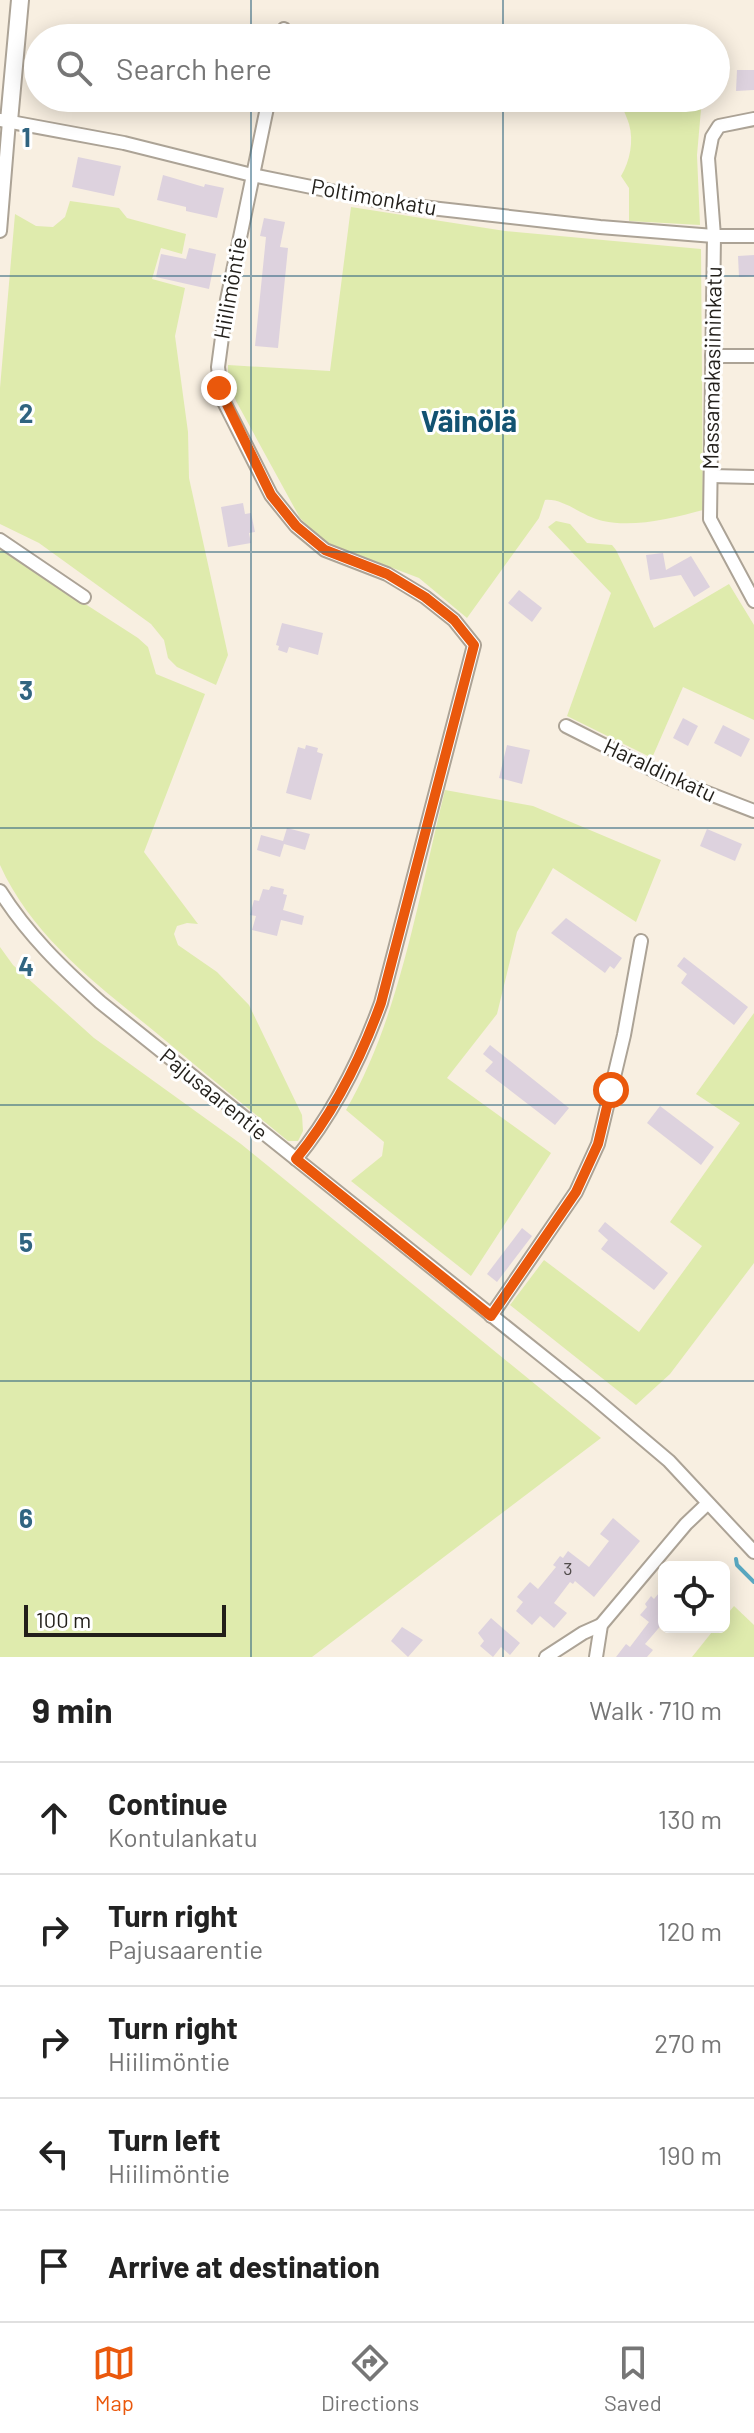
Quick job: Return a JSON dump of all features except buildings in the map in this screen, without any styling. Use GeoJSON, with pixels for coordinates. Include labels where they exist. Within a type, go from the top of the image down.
{"type":"FeatureCollection","features":[{"type":"Feature","properties":{"kind":"street"},"geometry":{"type":"LineString","coordinates":[[0,231],[4,120],[20,0]]}},
{"type":"Feature","properties":{"kind":"street"},"geometry":{"type":"LineString","coordinates":[[252,175],[266,112]]}},
{"type":"Feature","properties":{"kind":"street","name":"Massamakasiininkatu"},"geometry":{"type":"LineString","coordinates":[[754,119],[719,126],[712,137],[708,158],[714,236],[710,519],[754,601]]}},
{"type":"Feature","properties":{"kind":"street","name":"Poltimonkatu"},"geometry":{"type":"LineString","coordinates":[[4,120],[124,143],[252,175],[395,204],[600,227],[754,236]]}},
{"type":"Feature","properties":{"kind":"street","name":"Hiilimöntie"},"geometry":{"type":"LineString","coordinates":[[252,175],[219,351],[217,379],[222,398],[271,495],[296,526],[325,550],[387,574],[425,597],[454,620],[474,645],[381,1003],[365,1045],[313,1138],[296,1159]]}},
{"type":"Feature","properties":{"kind":"street"},"geometry":{"type":"LineString","coordinates":[[712,356],[754,356]]}},
{"type":"Feature","properties":{"kind":"street"},"geometry":{"type":"LineString","coordinates":[[711,476],[754,477]]}},
{"type":"Feature","properties":{"kind":"street"},"geometry":{"type":"LineString","coordinates":[[0,540],[84,597]]}},
{"type":"Feature","properties":{"kind":"street","name":"Haraldinkatu"},"geometry":{"type":"LineString","coordinates":[[566,726],[671,779],[754,811]]}},
{"type":"Feature","properties":{"kind":"street","name":"Pajusaarentie"},"geometry":{"type":"LineString","coordinates":[[0,891],[16,916],[65,971],[669,1461],[754,1552]]}},
{"type":"Feature","properties":{"kind":"street"},"geometry":{"type":"LineString","coordinates":[[491,1316],[576,1192],[598,1144],[624,1035],[641,941]]}},
{"type":"Feature","properties":{"kind":"street"},"geometry":{"type":"LineString","coordinates":[[546,1657],[601,1625],[686,1524],[707,1504]]}},
{"type":"Feature","properties":{"kind":"street"},"geometry":{"type":"LineString","coordinates":[[596,1657],[601,1625]]}},
{"type":"Feature","properties":{"kind":"green space"},"geometry":{"type":"Polygon","coordinates":[[[625,112],[701,112],[697,155],[700,225],[629,221],[629,188],[621,176],[631,144],[625,112]]]}},
{"type":"Feature","properties":{"kind":"green space"},"geometry":{"type":"Polygon","coordinates":[[[70,201],[119,208],[127,218],[186,234],[182,254],[161,248],[152,279],[185,288],[175,336],[188,432],[189,478],[228,655],[216,685],[177,667],[168,658],[164,640],[151,624],[39,543],[0,524],[0,388],[15,214],[36,226],[53,227],[65,217],[70,201]]]}},
{"type":"Feature","properties":{"kind":"green space"},"geometry":{"type":"Polygon","coordinates":[[[351,207],[505,231],[701,249],[703,510],[653,521],[615,523],[596,519],[559,502],[545,500],[539,518],[467,618],[419,578],[324,542],[300,518],[236,401],[228,382],[228,365],[330,371],[351,207]]]}},
{"type":"Feature","properties":{"kind":"green space"},"geometry":{"type":"Polygon","coordinates":[[[556,521],[570,524],[587,543],[612,545],[654,628],[729,584],[754,625],[754,720],[683,687],[652,758],[567,716],[611,593],[548,527],[556,521]]]}},
{"type":"Feature","properties":{"kind":"green space"},"geometry":{"type":"Polygon","coordinates":[[[0,549],[138,638],[148,647],[156,674],[205,694],[144,852],[198,924],[177,926],[174,934],[178,945],[217,972],[249,1005],[302,1115],[303,1131],[298,1141],[288,1141],[88,976],[47,936],[13,891],[0,865],[0,549]]]}},
{"type":"Feature","properties":{"kind":"green space"},"geometry":{"type":"Polygon","coordinates":[[[445,790],[533,806],[661,860],[636,922],[553,868],[517,932],[497,1014],[447,1078],[551,1153],[471,1276],[351,1181],[382,1156],[384,1142],[346,1110],[365,1074],[394,995],[445,790]]]}},
{"type":"Feature","properties":{"kind":"green space"},"geometry":{"type":"Polygon","coordinates":[[[0,947],[13,965],[94,1038],[241,1144],[601,1438],[312,1657],[0,1657],[0,947]]]}},
{"type":"Feature","properties":{"kind":"green space"},"geometry":{"type":"Polygon","coordinates":[[[754,1013],[754,1263],[670,1374],[636,1405],[510,1305],[544,1260],[639,1332],[702,1246],[670,1222],[740,1123],[696,1094],[754,1013]]]}},
{"type":"Feature","properties":{"kind":"green space"},"geometry":{"type":"Polygon","coordinates":[[[734,1606],[754,1625],[754,1657],[692,1657],[711,1633],[730,1633],[730,1611],[734,1606]]]}},
{"type":"Feature","properties":{"kind":"waterway"},"geometry":{"type":"LineString","coordinates":[[736,1559],[737,1565],[754,1582]]}},
{"type":"Feature","properties":{"kind":"district","name":"Väinölä"},"geometry":{"type":"Point","coordinates":[469,422]}},
{"type":"Feature","properties":{"kind":"route"},"geometry":{"type":"LineString","coordinates":[[219,388],[271,495],[296,526],[325,550],[387,574],[425,597],[444,610],[474,645],[381,1003],[365,1045],[313,1138],[296,1159],[491,1316],[576,1192],[598,1144],[611,1090]]}}]}
